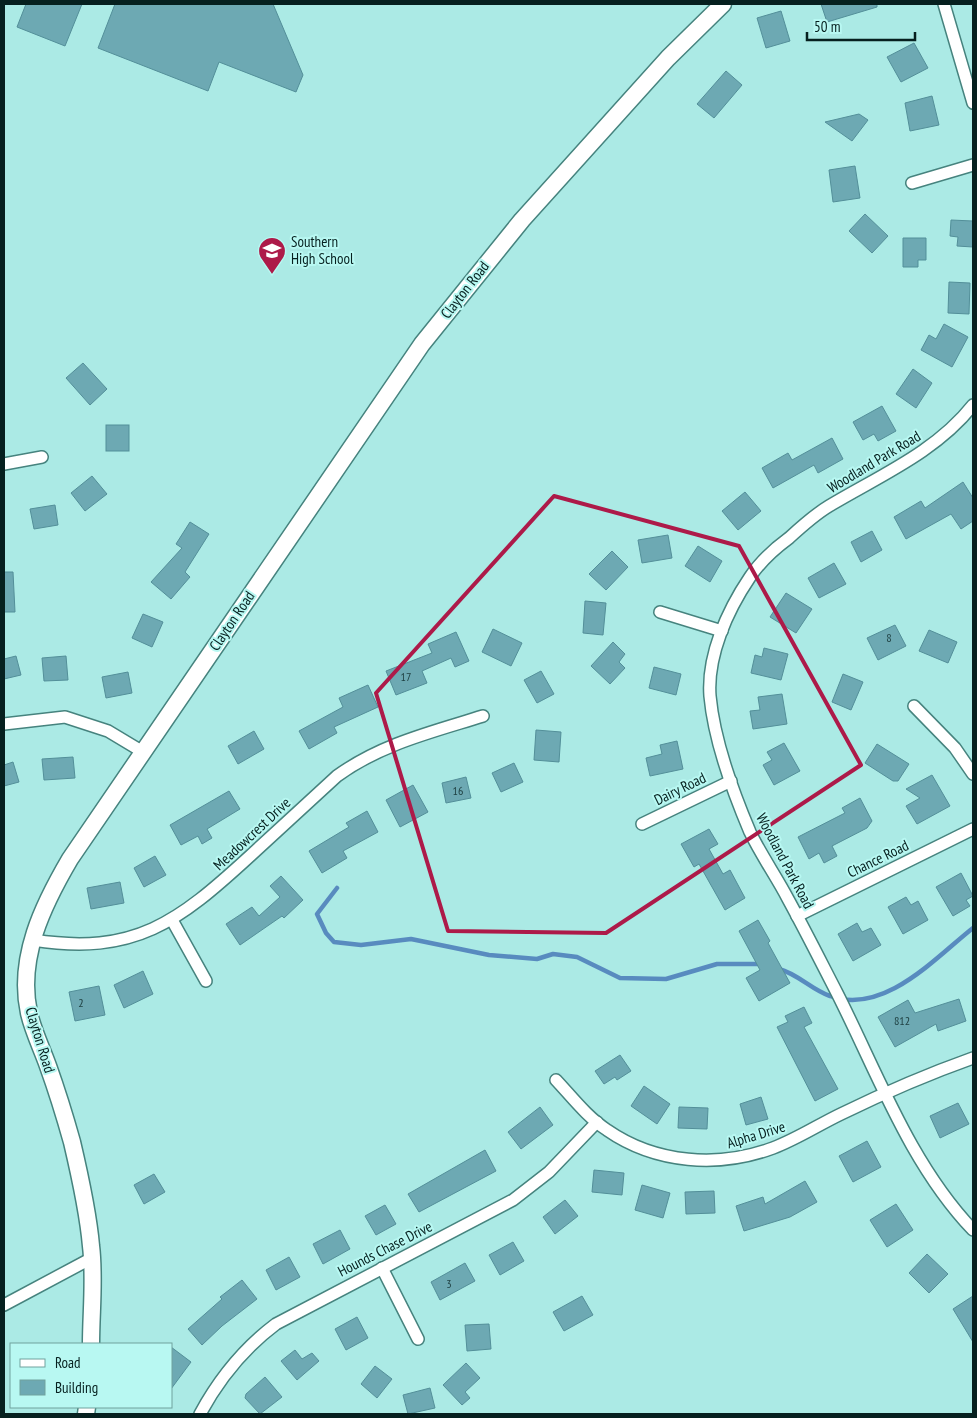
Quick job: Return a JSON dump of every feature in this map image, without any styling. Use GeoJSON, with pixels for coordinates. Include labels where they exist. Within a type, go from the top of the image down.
{"type":"FeatureCollection","features":[{"type":"Feature","properties":{"kind":"street","name":"Clayton Road"},"geometry":{"type":"LineString","coordinates":[[91,1343],[92,1258],[87,1216],[72,1143],[29,1012],[27,980],[33,940],[43,909],[65,868],[143,752],[390,388],[456,300],[535,205],[668,58],[723,4]]}},
{"type":"Feature","properties":{"kind":"street"},"geometry":{"type":"LineString","coordinates":[[944,4],[973,102]]}},
{"type":"Feature","properties":{"kind":"street"},"geometry":{"type":"LineString","coordinates":[[912,183],[973,166]]}},
{"type":"Feature","properties":{"kind":"street","name":"Woodland Park Road"},"geometry":{"type":"LineString","coordinates":[[973,405],[942,438],[867,485],[827,507],[778,546],[750,576],[722,632],[714,660],[710,695],[725,765],[751,834],[840,999],[885,1093],[925,1166],[948,1201],[973,1230]]}},
{"type":"Feature","properties":{"kind":"street"},"geometry":{"type":"LineString","coordinates":[[4,464],[42,457]]}},
{"type":"Feature","properties":{"kind":"street"},"geometry":{"type":"LineString","coordinates":[[660,612],[722,632]]}},
{"type":"Feature","properties":{"kind":"street"},"geometry":{"type":"LineString","coordinates":[[914,706],[955,748],[973,774]]}},
{"type":"Feature","properties":{"kind":"street"},"geometry":{"type":"LineString","coordinates":[[4,724],[65,716],[108,731],[143,752]]}},
{"type":"Feature","properties":{"kind":"street","name":"Meadowcrest Drive"},"geometry":{"type":"LineString","coordinates":[[33,940],[84,945],[112,942],[140,935],[172,920],[209,894],[337,776],[358,761],[403,741],[483,716]]}},
{"type":"Feature","properties":{"kind":"street","name":"Dairy Road"},"geometry":{"type":"LineString","coordinates":[[642,824],[731,781]]}},
{"type":"Feature","properties":{"kind":"street","name":"Chance Road"},"geometry":{"type":"LineString","coordinates":[[796,916],[973,829]]}},
{"type":"Feature","properties":{"kind":"street"},"geometry":{"type":"LineString","coordinates":[[172,920],[206,981]]}},
{"type":"Feature","properties":{"kind":"street","name":"Alpha Drive"},"geometry":{"type":"LineString","coordinates":[[556,1080],[608,1131],[635,1144],[670,1157],[699,1161],[730,1160],[774,1148],[885,1093],[973,1058]]}},
{"type":"Feature","properties":{"kind":"street","name":"Hounds Chase Drive"},"geometry":{"type":"LineString","coordinates":[[200,1414],[219,1382],[239,1356],[258,1337],[298,1311],[513,1200],[548,1172],[597,1122]]}},
{"type":"Feature","properties":{"kind":"street"},"geometry":{"type":"LineString","coordinates":[[4,1305],[92,1258]]}},
{"type":"Feature","properties":{"kind":"street"},"geometry":{"type":"LineString","coordinates":[[382,1268],[418,1339]]}},
{"type":"Feature","properties":{"kind":"highlighted area"},"geometry":{"type":"Polygon","coordinates":[[[554,496],[739,546],[861,765],[606,933],[448,931],[376,693],[554,496]]]}},
{"type":"Feature","properties":{"kind":"building"},"geometry":{"type":"Polygon","coordinates":[[[26,4],[82,4],[65,46],[17,27],[26,4]]]}},
{"type":"Feature","properties":{"kind":"building"},"geometry":{"type":"Polygon","coordinates":[[[115,4],[273,4],[303,75],[296,92],[219,62],[208,91],[98,48],[115,4]]]}},
{"type":"Feature","properties":{"kind":"building"},"geometry":{"type":"Polygon","coordinates":[[[821,4],[877,4],[877,7],[827,22],[821,4]]]}},
{"type":"Feature","properties":{"kind":"building"},"geometry":{"type":"Polygon","coordinates":[[[781,11],[790,41],[766,48],[757,18],[781,11]]]}},
{"type":"Feature","properties":{"kind":"building"},"geometry":{"type":"Polygon","coordinates":[[[914,43],[928,68],[901,82],[887,57],[914,43]]]}},
{"type":"Feature","properties":{"kind":"building"},"geometry":{"type":"Polygon","coordinates":[[[726,71],[742,85],[714,118],[697,104],[726,71]]]}},
{"type":"Feature","properties":{"kind":"building"},"geometry":{"type":"Polygon","coordinates":[[[932,96],[939,125],[910,131],[905,103],[932,96]]]}},
{"type":"Feature","properties":{"kind":"building"},"geometry":{"type":"Polygon","coordinates":[[[859,114],[868,120],[852,141],[825,122],[859,114]]]}},
{"type":"Feature","properties":{"kind":"building"},"geometry":{"type":"Polygon","coordinates":[[[855,166],[860,198],[833,202],[829,170],[855,166]]]}},
{"type":"Feature","properties":{"kind":"building"},"geometry":{"type":"Polygon","coordinates":[[[865,214],[888,236],[872,253],[849,231],[865,214]]]}},
{"type":"Feature","properties":{"kind":"building"},"geometry":{"type":"Polygon","coordinates":[[[951,220],[973,221],[973,247],[957,246],[958,237],[950,236],[951,220]]]}},
{"type":"Feature","properties":{"kind":"building"},"geometry":{"type":"Polygon","coordinates":[[[903,238],[926,238],[926,260],[918,260],[918,267],[903,267],[903,238]]]}},
{"type":"Feature","properties":{"kind":"building"},"geometry":{"type":"Polygon","coordinates":[[[949,282],[970,283],[969,314],[948,313],[949,282]]]}},
{"type":"Feature","properties":{"kind":"building"},"geometry":{"type":"Polygon","coordinates":[[[944,324],[968,337],[952,367],[921,350],[929,335],[936,339],[944,324]]]}},
{"type":"Feature","properties":{"kind":"building"},"geometry":{"type":"Polygon","coordinates":[[[83,363],[107,389],[90,405],[66,378],[83,363]]]}},
{"type":"Feature","properties":{"kind":"building"},"geometry":{"type":"Polygon","coordinates":[[[913,369],[932,383],[916,408],[896,394],[913,369]]]}},
{"type":"Feature","properties":{"kind":"building"},"geometry":{"type":"Polygon","coordinates":[[[882,406],[896,431],[878,441],[874,434],[863,440],[853,422],[882,406]]]}},
{"type":"Feature","properties":{"kind":"building"},"geometry":{"type":"Polygon","coordinates":[[[106,425],[129,425],[129,451],[106,451],[106,425]]]}},
{"type":"Feature","properties":{"kind":"building"},"geometry":{"type":"Polygon","coordinates":[[[832,438],[843,459],[818,473],[814,465],[773,488],[762,468],[788,453],[792,460],[832,438]]]}},
{"type":"Feature","properties":{"kind":"building"},"geometry":{"type":"Polygon","coordinates":[[[92,476],[107,494],[85,511],[71,493],[92,476]]]}},
{"type":"Feature","properties":{"kind":"building"},"geometry":{"type":"Polygon","coordinates":[[[963,482],[973,498],[973,521],[961,529],[951,514],[906,539],[894,517],[921,501],[925,508],[963,482]]]}},
{"type":"Feature","properties":{"kind":"building"},"geometry":{"type":"Polygon","coordinates":[[[745,492],[761,511],[738,530],[722,511],[745,492]]]}},
{"type":"Feature","properties":{"kind":"building"},"geometry":{"type":"Polygon","coordinates":[[[55,505],[58,525],[34,529],[30,509],[55,505]]]}},
{"type":"Feature","properties":{"kind":"building"},"geometry":{"type":"Polygon","coordinates":[[[190,522],[209,534],[185,572],[190,577],[171,599],[151,582],[182,548],[176,544],[190,522]]]}},
{"type":"Feature","properties":{"kind":"building"},"geometry":{"type":"Polygon","coordinates":[[[872,531],[882,550],[861,562],[851,542],[872,531]]]}},
{"type":"Feature","properties":{"kind":"building"},"geometry":{"type":"Polygon","coordinates":[[[668,535],[672,558],[642,563],[638,540],[668,535]]]}},
{"type":"Feature","properties":{"kind":"building"},"geometry":{"type":"Polygon","coordinates":[[[698,546],[722,561],[710,582],[685,566],[698,546]]]}},
{"type":"Feature","properties":{"kind":"building"},"geometry":{"type":"Polygon","coordinates":[[[612,551],[628,567],[606,590],[589,574],[612,551]]]}},
{"type":"Feature","properties":{"kind":"building"},"geometry":{"type":"Polygon","coordinates":[[[834,563],[846,584],[819,598],[808,578],[834,563]]]}},
{"type":"Feature","properties":{"kind":"building"},"geometry":{"type":"Polygon","coordinates":[[[4,572],[13,572],[15,612],[4,612],[4,572]]]}},
{"type":"Feature","properties":{"kind":"building"},"geometry":{"type":"Polygon","coordinates":[[[786,593],[812,609],[796,633],[770,617],[786,593]]]}},
{"type":"Feature","properties":{"kind":"building"},"geometry":{"type":"Polygon","coordinates":[[[585,601],[606,603],[603,635],[583,633],[585,601]]]}},
{"type":"Feature","properties":{"kind":"building"},"geometry":{"type":"Polygon","coordinates":[[[143,614],[163,622],[152,647],[132,638],[143,614]]]}},
{"type":"Feature","properties":{"kind":"building"},"geometry":{"type":"Polygon","coordinates":[[[895,625],[906,646],[878,660],[867,638],[895,625]]]}},
{"type":"Feature","properties":{"kind":"building"},"geometry":{"type":"Polygon","coordinates":[[[493,629],[522,643],[511,666],[482,652],[493,629]]]}},
{"type":"Feature","properties":{"kind":"building"},"geometry":{"type":"Polygon","coordinates":[[[929,630],[957,642],[948,663],[919,651],[929,630]]]}},
{"type":"Feature","properties":{"kind":"building"},"geometry":{"type":"Polygon","coordinates":[[[456,632],[469,661],[455,667],[451,658],[422,671],[427,683],[396,695],[386,671],[432,653],[428,644],[456,632]]]}},
{"type":"Feature","properties":{"kind":"building"},"geometry":{"type":"Polygon","coordinates":[[[613,642],[625,654],[619,662],[625,668],[610,684],[591,666],[613,642]]]}},
{"type":"Feature","properties":{"kind":"building"},"geometry":{"type":"Polygon","coordinates":[[[764,648],[788,654],[781,680],[751,673],[755,655],[762,657],[764,648]]]}},
{"type":"Feature","properties":{"kind":"building"},"geometry":{"type":"Polygon","coordinates":[[[16,656],[21,675],[4,679],[4,659],[16,656]]]}},
{"type":"Feature","properties":{"kind":"building"},"geometry":{"type":"Polygon","coordinates":[[[66,656],[68,680],[44,681],[42,658],[66,656]]]}},
{"type":"Feature","properties":{"kind":"building"},"geometry":{"type":"Polygon","coordinates":[[[654,667],[681,674],[676,695],[649,688],[654,667]]]}},
{"type":"Feature","properties":{"kind":"building"},"geometry":{"type":"Polygon","coordinates":[[[541,671],[554,694],[537,703],[524,680],[541,671]]]}},
{"type":"Feature","properties":{"kind":"building"},"geometry":{"type":"Polygon","coordinates":[[[128,672],[132,693],[106,698],[102,677],[128,672]]]}},
{"type":"Feature","properties":{"kind":"building"},"geometry":{"type":"Polygon","coordinates":[[[843,674],[863,682],[851,710],[832,702],[843,674]]]}},
{"type":"Feature","properties":{"kind":"building"},"geometry":{"type":"Polygon","coordinates":[[[368,685],[378,707],[334,727],[337,733],[309,749],[299,731],[343,707],[339,698],[368,685]]]}},
{"type":"Feature","properties":{"kind":"building"},"geometry":{"type":"Polygon","coordinates":[[[782,694],[787,724],[753,729],[750,711],[760,710],[758,697],[782,694]]]}},
{"type":"Feature","properties":{"kind":"building"},"geometry":{"type":"Polygon","coordinates":[[[536,730],[561,732],[559,762],[534,760],[536,730]]]}},
{"type":"Feature","properties":{"kind":"building"},"geometry":{"type":"Polygon","coordinates":[[[254,731],[264,749],[238,764],[228,746],[254,731]]]}},
{"type":"Feature","properties":{"kind":"building"},"geometry":{"type":"Polygon","coordinates":[[[677,741],[683,769],[650,776],[646,758],[662,754],[660,745],[677,741]]]}},
{"type":"Feature","properties":{"kind":"building"},"geometry":{"type":"Polygon","coordinates":[[[784,743],[800,771],[774,785],[763,765],[772,760],[767,752],[784,743]]]}},
{"type":"Feature","properties":{"kind":"building"},"geometry":{"type":"Polygon","coordinates":[[[877,744],[909,764],[898,781],[893,781],[865,763],[877,744]]]}},
{"type":"Feature","properties":{"kind":"building"},"geometry":{"type":"Polygon","coordinates":[[[73,757],[75,778],[44,780],[42,759],[73,757]]]}},
{"type":"Feature","properties":{"kind":"building"},"geometry":{"type":"Polygon","coordinates":[[[13,762],[19,782],[4,786],[4,765],[13,762]]]}},
{"type":"Feature","properties":{"kind":"building"},"geometry":{"type":"Polygon","coordinates":[[[514,763],[523,782],[501,792],[492,773],[514,763]]]}},
{"type":"Feature","properties":{"kind":"building"},"geometry":{"type":"Polygon","coordinates":[[[932,775],[950,806],[917,824],[906,806],[920,798],[906,789],[932,775]]]}},
{"type":"Feature","properties":{"kind":"building"},"geometry":{"type":"Polygon","coordinates":[[[466,777],[471,798],[446,803],[442,783],[466,777]]]}},
{"type":"Feature","properties":{"kind":"building"},"geometry":{"type":"Polygon","coordinates":[[[413,785],[428,812],[400,827],[386,800],[413,785]]]}},
{"type":"Feature","properties":{"kind":"building"},"geometry":{"type":"Polygon","coordinates":[[[229,791],[240,809],[207,829],[212,838],[202,844],[198,836],[181,845],[170,825],[229,791]]]}},
{"type":"Feature","properties":{"kind":"building"},"geometry":{"type":"Polygon","coordinates":[[[860,798],[872,821],[867,828],[832,846],[837,856],[824,863],[819,853],[809,859],[798,837],[845,813],[842,808],[860,798]]]}},
{"type":"Feature","properties":{"kind":"building"},"geometry":{"type":"Polygon","coordinates":[[[367,811],[378,832],[343,851],[347,858],[322,873],[309,851],[349,827],[346,823],[367,811]]]}},
{"type":"Feature","properties":{"kind":"building"},"geometry":{"type":"Polygon","coordinates":[[[709,829],[718,844],[709,849],[723,874],[730,870],[745,898],[725,910],[699,864],[694,867],[681,844],[709,829]]]}},
{"type":"Feature","properties":{"kind":"building"},"geometry":{"type":"Polygon","coordinates":[[[155,856],[166,875],[144,887],[134,868],[155,856]]]}},
{"type":"Feature","properties":{"kind":"building"},"geometry":{"type":"Polygon","coordinates":[[[961,873],[973,896],[966,900],[970,906],[953,916],[936,887],[961,873]]]}},
{"type":"Feature","properties":{"kind":"building"},"geometry":{"type":"Polygon","coordinates":[[[281,876],[303,900],[284,918],[282,916],[240,945],[226,924],[252,907],[259,916],[280,897],[270,886],[281,876]]]}},
{"type":"Feature","properties":{"kind":"building"},"geometry":{"type":"Polygon","coordinates":[[[120,882],[124,903],[91,909],[87,888],[120,882]]]}},
{"type":"Feature","properties":{"kind":"building"},"geometry":{"type":"Polygon","coordinates":[[[906,897],[911,905],[918,901],[928,920],[903,934],[888,907],[906,897]]]}},
{"type":"Feature","properties":{"kind":"building"},"geometry":{"type":"Polygon","coordinates":[[[758,920],[770,941],[768,943],[790,983],[759,1001],[746,978],[760,970],[739,931],[758,920]]]}},
{"type":"Feature","properties":{"kind":"building"},"geometry":{"type":"Polygon","coordinates":[[[857,923],[862,932],[871,928],[881,945],[853,961],[838,934],[857,923]]]}},
{"type":"Feature","properties":{"kind":"building"},"geometry":{"type":"Polygon","coordinates":[[[143,971],[153,994],[124,1008],[114,985],[143,971]]]}},
{"type":"Feature","properties":{"kind":"building"},"geometry":{"type":"Polygon","coordinates":[[[99,986],[105,1015],[75,1021],[69,992],[99,986]]]}},
{"type":"Feature","properties":{"kind":"building"},"geometry":{"type":"Polygon","coordinates":[[[959,999],[966,1021],[938,1031],[936,1024],[895,1047],[878,1017],[908,1000],[915,1013],[959,999]]]}},
{"type":"Feature","properties":{"kind":"building"},"geometry":{"type":"Polygon","coordinates":[[[804,1007],[812,1023],[804,1027],[838,1089],[815,1101],[777,1027],[788,1022],[785,1016],[804,1007]]]}},
{"type":"Feature","properties":{"kind":"building"},"geometry":{"type":"Polygon","coordinates":[[[620,1055],[631,1071],[617,1080],[615,1077],[604,1084],[595,1071],[620,1055]]]}},
{"type":"Feature","properties":{"kind":"building"},"geometry":{"type":"Polygon","coordinates":[[[644,1086],[670,1104],[657,1124],[631,1106],[644,1086]]]}},
{"type":"Feature","properties":{"kind":"building"},"geometry":{"type":"Polygon","coordinates":[[[761,1097],[768,1119],[746,1125],[740,1104],[761,1097]]]}},
{"type":"Feature","properties":{"kind":"building"},"geometry":{"type":"Polygon","coordinates":[[[958,1103],[969,1124],[940,1138],[930,1116],[958,1103]]]}},
{"type":"Feature","properties":{"kind":"building"},"geometry":{"type":"Polygon","coordinates":[[[540,1107],[553,1125],[521,1149],[508,1132],[540,1107]]]}},
{"type":"Feature","properties":{"kind":"building"},"geometry":{"type":"Polygon","coordinates":[[[679,1107],[708,1108],[707,1129],[678,1128],[679,1107]]]}},
{"type":"Feature","properties":{"kind":"building"},"geometry":{"type":"Polygon","coordinates":[[[867,1141],[881,1167],[853,1182],[839,1156],[867,1141]]]}},
{"type":"Feature","properties":{"kind":"building"},"geometry":{"type":"Polygon","coordinates":[[[485,1150],[496,1171],[419,1212],[408,1194],[485,1150]]]}},
{"type":"Feature","properties":{"kind":"building"},"geometry":{"type":"Polygon","coordinates":[[[594,1170],[624,1173],[622,1195],[592,1192],[594,1170]]]}},
{"type":"Feature","properties":{"kind":"building"},"geometry":{"type":"Polygon","coordinates":[[[154,1174],[165,1192],[144,1204],[134,1185],[154,1174]]]}},
{"type":"Feature","properties":{"kind":"building"},"geometry":{"type":"Polygon","coordinates":[[[805,1181],[817,1202],[790,1217],[744,1231],[736,1206],[763,1197],[765,1204],[805,1181]]]}},
{"type":"Feature","properties":{"kind":"building"},"geometry":{"type":"Polygon","coordinates":[[[642,1185],[670,1193],[663,1218],[635,1210],[642,1185]]]}},
{"type":"Feature","properties":{"kind":"building"},"geometry":{"type":"Polygon","coordinates":[[[714,1191],[715,1213],[686,1214],[685,1192],[714,1191]]]}},
{"type":"Feature","properties":{"kind":"building"},"geometry":{"type":"Polygon","coordinates":[[[565,1200],[578,1216],[555,1234],[543,1217],[565,1200]]]}},
{"type":"Feature","properties":{"kind":"building"},"geometry":{"type":"Polygon","coordinates":[[[896,1204],[913,1230],[887,1247],[870,1220],[896,1204]]]}},
{"type":"Feature","properties":{"kind":"building"},"geometry":{"type":"Polygon","coordinates":[[[385,1205],[396,1224],[376,1235],[365,1216],[385,1205]]]}},
{"type":"Feature","properties":{"kind":"building"},"geometry":{"type":"Polygon","coordinates":[[[340,1230],[350,1249],[323,1264],[313,1244],[340,1230]]]}},
{"type":"Feature","properties":{"kind":"building"},"geometry":{"type":"Polygon","coordinates":[[[513,1242],[524,1261],[500,1275],[489,1255],[513,1242]]]}},
{"type":"Feature","properties":{"kind":"building"},"geometry":{"type":"Polygon","coordinates":[[[927,1254],[948,1274],[929,1293],[909,1273],[927,1254]]]}},
{"type":"Feature","properties":{"kind":"building"},"geometry":{"type":"Polygon","coordinates":[[[289,1257],[300,1277],[276,1290],[266,1270],[289,1257]]]}},
{"type":"Feature","properties":{"kind":"building"},"geometry":{"type":"Polygon","coordinates":[[[465,1263],[475,1281],[440,1300],[431,1282],[465,1263]]]}},
{"type":"Feature","properties":{"kind":"building"},"geometry":{"type":"Polygon","coordinates":[[[242,1280],[257,1299],[222,1326],[202,1345],[188,1329],[222,1299],[220,1297],[242,1280]]]}},
{"type":"Feature","properties":{"kind":"building"},"geometry":{"type":"Polygon","coordinates":[[[582,1296],[593,1315],[564,1331],[553,1312],[582,1296]]]}},
{"type":"Feature","properties":{"kind":"building"},"geometry":{"type":"Polygon","coordinates":[[[973,1296],[973,1342],[953,1309],[973,1296]]]}},
{"type":"Feature","properties":{"kind":"building"},"geometry":{"type":"Polygon","coordinates":[[[357,1317],[368,1338],[346,1350],[335,1329],[357,1317]]]}},
{"type":"Feature","properties":{"kind":"building"},"geometry":{"type":"Polygon","coordinates":[[[489,1324],[491,1349],[467,1351],[465,1325],[489,1324]]]}},
{"type":"Feature","properties":{"kind":"building"},"geometry":{"type":"Polygon","coordinates":[[[172,1348],[191,1362],[172,1388],[172,1348]]]}},
{"type":"Feature","properties":{"kind":"building"},"geometry":{"type":"Polygon","coordinates":[[[295,1350],[302,1359],[312,1353],[319,1361],[297,1380],[281,1361],[295,1350]]]}},
{"type":"Feature","properties":{"kind":"building"},"geometry":{"type":"Polygon","coordinates":[[[466,1363],[480,1378],[465,1392],[470,1398],[462,1405],[443,1385],[466,1363]]]}},
{"type":"Feature","properties":{"kind":"building"},"geometry":{"type":"Polygon","coordinates":[[[375,1366],[392,1379],[377,1398],[361,1384],[375,1366]]]}},
{"type":"Feature","properties":{"kind":"building"},"geometry":{"type":"Polygon","coordinates":[[[265,1377],[282,1397],[260,1414],[245,1398],[246,1394],[265,1377]]]}},
{"type":"Feature","properties":{"kind":"building"},"geometry":{"type":"Polygon","coordinates":[[[430,1388],[435,1408],[408,1414],[403,1395],[430,1388]]]}},
{"type":"Feature","properties":{"kind":"waterway"},"geometry":{"type":"LineString","coordinates":[[337,888],[317,914],[326,933],[334,942],[361,945],[411,939],[489,955],[537,959],[553,954],[577,957],[620,978],[666,979],[717,964],[762,964]]}},
{"type":"Feature","properties":{"kind":"waterway"},"geometry":{"type":"LineString","coordinates":[[779,969],[792,974],[830,996],[850,1000],[870,998],[889,991],[926,968],[973,928]]}},
{"type":"Feature","properties":{"kind":"place","name":"Southern High School"},"geometry":{"type":"Point","coordinates":[272,275]}}]}
